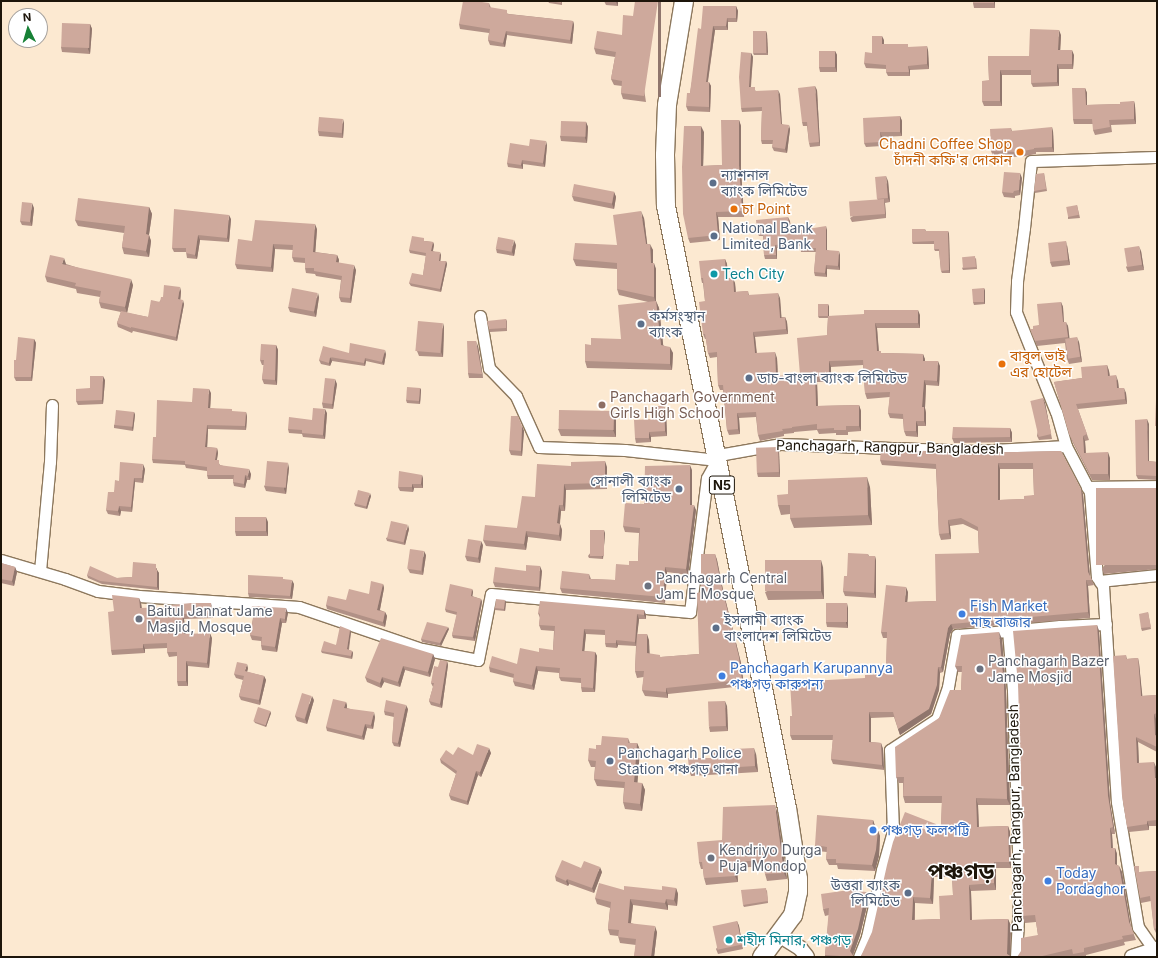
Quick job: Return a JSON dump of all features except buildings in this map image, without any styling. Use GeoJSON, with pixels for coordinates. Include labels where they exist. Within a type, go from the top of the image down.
{"type":"FeatureCollection","features":[{"type":"Feature","properties":{"kind":"highway","name":"N5"},"geometry":{"type":"LineString","coordinates":[[684,1],[667,105],[665,155],[666,206],[787,808],[798,879],[798,892],[793,915],[762,957]]}},
{"type":"Feature","properties":{"kind":"street"},"geometry":{"type":"LineString","coordinates":[[1132,957],[1156,952],[1138,927],[1117,802],[1103,586],[1097,578],[1090,492],[1066,446],[1056,412],[1016,312],[1016,281],[1024,228],[1031,161],[1157,157]]}},
{"type":"Feature","properties":{"kind":"street"},"geometry":{"type":"LineString","coordinates":[[1,560],[40,571],[98,591],[139,596],[299,607],[422,649],[478,660],[491,594],[690,612],[707,478],[717,460],[625,450],[539,447],[516,396],[489,368],[480,316]]}},
{"type":"Feature","properties":{"kind":"street"},"geometry":{"type":"LineString","coordinates":[[40,571],[50,462],[52,405]]}},
{"type":"Feature","properties":{"kind":"street","name":"Panchagarh, Rangpur, Bangladesh"},"geometry":{"type":"LineString","coordinates":[[717,460],[724,454],[781,444],[875,446],[975,451],[1066,446]]}},
{"type":"Feature","properties":{"kind":"street"},"geometry":{"type":"LineString","coordinates":[[1087,487],[1157,486]]}},
{"type":"Feature","properties":{"kind":"street"},"geometry":{"type":"LineString","coordinates":[[1100,581],[1157,575]]}},
{"type":"Feature","properties":{"kind":"street"},"geometry":{"type":"LineString","coordinates":[[859,957],[867,937],[882,870],[893,830],[890,750],[938,719],[948,687],[957,635],[1060,626],[1106,624]]}},
{"type":"Feature","properties":{"kind":"street","name":"Panchagarh, Rangpur, Bangladesh"},"geometry":{"type":"LineString","coordinates":[[1008,631],[1013,690],[1018,850],[1018,922],[1016,957]]}},
{"type":"Feature","properties":{"kind":"street"},"geometry":{"type":"LineString","coordinates":[[779,935],[800,948],[807,957]]}},
{"type":"Feature","properties":{"kind":"place","name":"Chadni Coffee Shop চাঁদনী কফি'র দোকান"},"geometry":{"type":"Point","coordinates":[1020,152]}},
{"type":"Feature","properties":{"kind":"place","name":"ন্যাশনাল ব্যাংক লিমিটেড"},"geometry":{"type":"Point","coordinates":[713,183]}},
{"type":"Feature","properties":{"kind":"place","name":"চা Point"},"geometry":{"type":"Point","coordinates":[734,209]}},
{"type":"Feature","properties":{"kind":"place","name":"National Bank Limited, Bank"},"geometry":{"type":"Point","coordinates":[714,236]}},
{"type":"Feature","properties":{"kind":"place","name":"Tech City"},"geometry":{"type":"Point","coordinates":[714,274]}},
{"type":"Feature","properties":{"kind":"place","name":"কর্মসংস্থান ব্যাংক"},"geometry":{"type":"Point","coordinates":[641,324]}},
{"type":"Feature","properties":{"kind":"place","name":"বাবুল ভাই এর হোটেল"},"geometry":{"type":"Point","coordinates":[1002,364]}},
{"type":"Feature","properties":{"kind":"place","name":"ডাচ-বাংলা ব্যাংক লিমিটেড"},"geometry":{"type":"Point","coordinates":[749,378]}},
{"type":"Feature","properties":{"kind":"place","name":"Panchagarh Government Girls High School"},"geometry":{"type":"Point","coordinates":[602,405]}},
{"type":"Feature","properties":{"kind":"place","name":"সোনালী ব্যাংক লিমিটেড"},"geometry":{"type":"Point","coordinates":[679,489]}},
{"type":"Feature","properties":{"kind":"place","name":"Panchagarh Central Jam E Mosque"},"geometry":{"type":"Point","coordinates":[648,586]}},
{"type":"Feature","properties":{"kind":"place","name":"Fish Market মাছ বাজার"},"geometry":{"type":"Point","coordinates":[962,614]}},
{"type":"Feature","properties":{"kind":"place","name":"Baitul Jannat Jame Masjid, Mosque"},"geometry":{"type":"Point","coordinates":[139,619]}},
{"type":"Feature","properties":{"kind":"place","name":"ইসলামী ব্যাংক বাংলাদেশ লিমিটেড"},"geometry":{"type":"Point","coordinates":[716,628]}},
{"type":"Feature","properties":{"kind":"place","name":"Panchagarh Bazer Jame Mosjid"},"geometry":{"type":"Point","coordinates":[980,669]}},
{"type":"Feature","properties":{"kind":"place","name":"Panchagarh Karupannya পঞ্চগড় কারুপন্য"},"geometry":{"type":"Point","coordinates":[722,676]}},
{"type":"Feature","properties":{"kind":"place","name":"Panchagarh Police Station পঞ্চগড় থানা"},"geometry":{"type":"Point","coordinates":[610,761]}},
{"type":"Feature","properties":{"kind":"place","name":"পঞ্চগড় ফলপট্টি"},"geometry":{"type":"Point","coordinates":[873,830]}},
{"type":"Feature","properties":{"kind":"place","name":"Kendriyo Durga Puja Mondop"},"geometry":{"type":"Point","coordinates":[711,858]}},
{"type":"Feature","properties":{"kind":"place","name":"Today Pordaghor"},"geometry":{"type":"Point","coordinates":[1048,881]}},
{"type":"Feature","properties":{"kind":"place","name":"উত্তরা ব্যাংক লিমিটেড"},"geometry":{"type":"Point","coordinates":[908,893]}},
{"type":"Feature","properties":{"kind":"place","name":"শহীদ মিনার, পঞ্চগড়"},"geometry":{"type":"Point","coordinates":[729,940]}},
{"type":"Feature","properties":{"kind":"district","name":"পঞ্চগড়"},"geometry":{"type":"Point","coordinates":[961,872]}}]}
